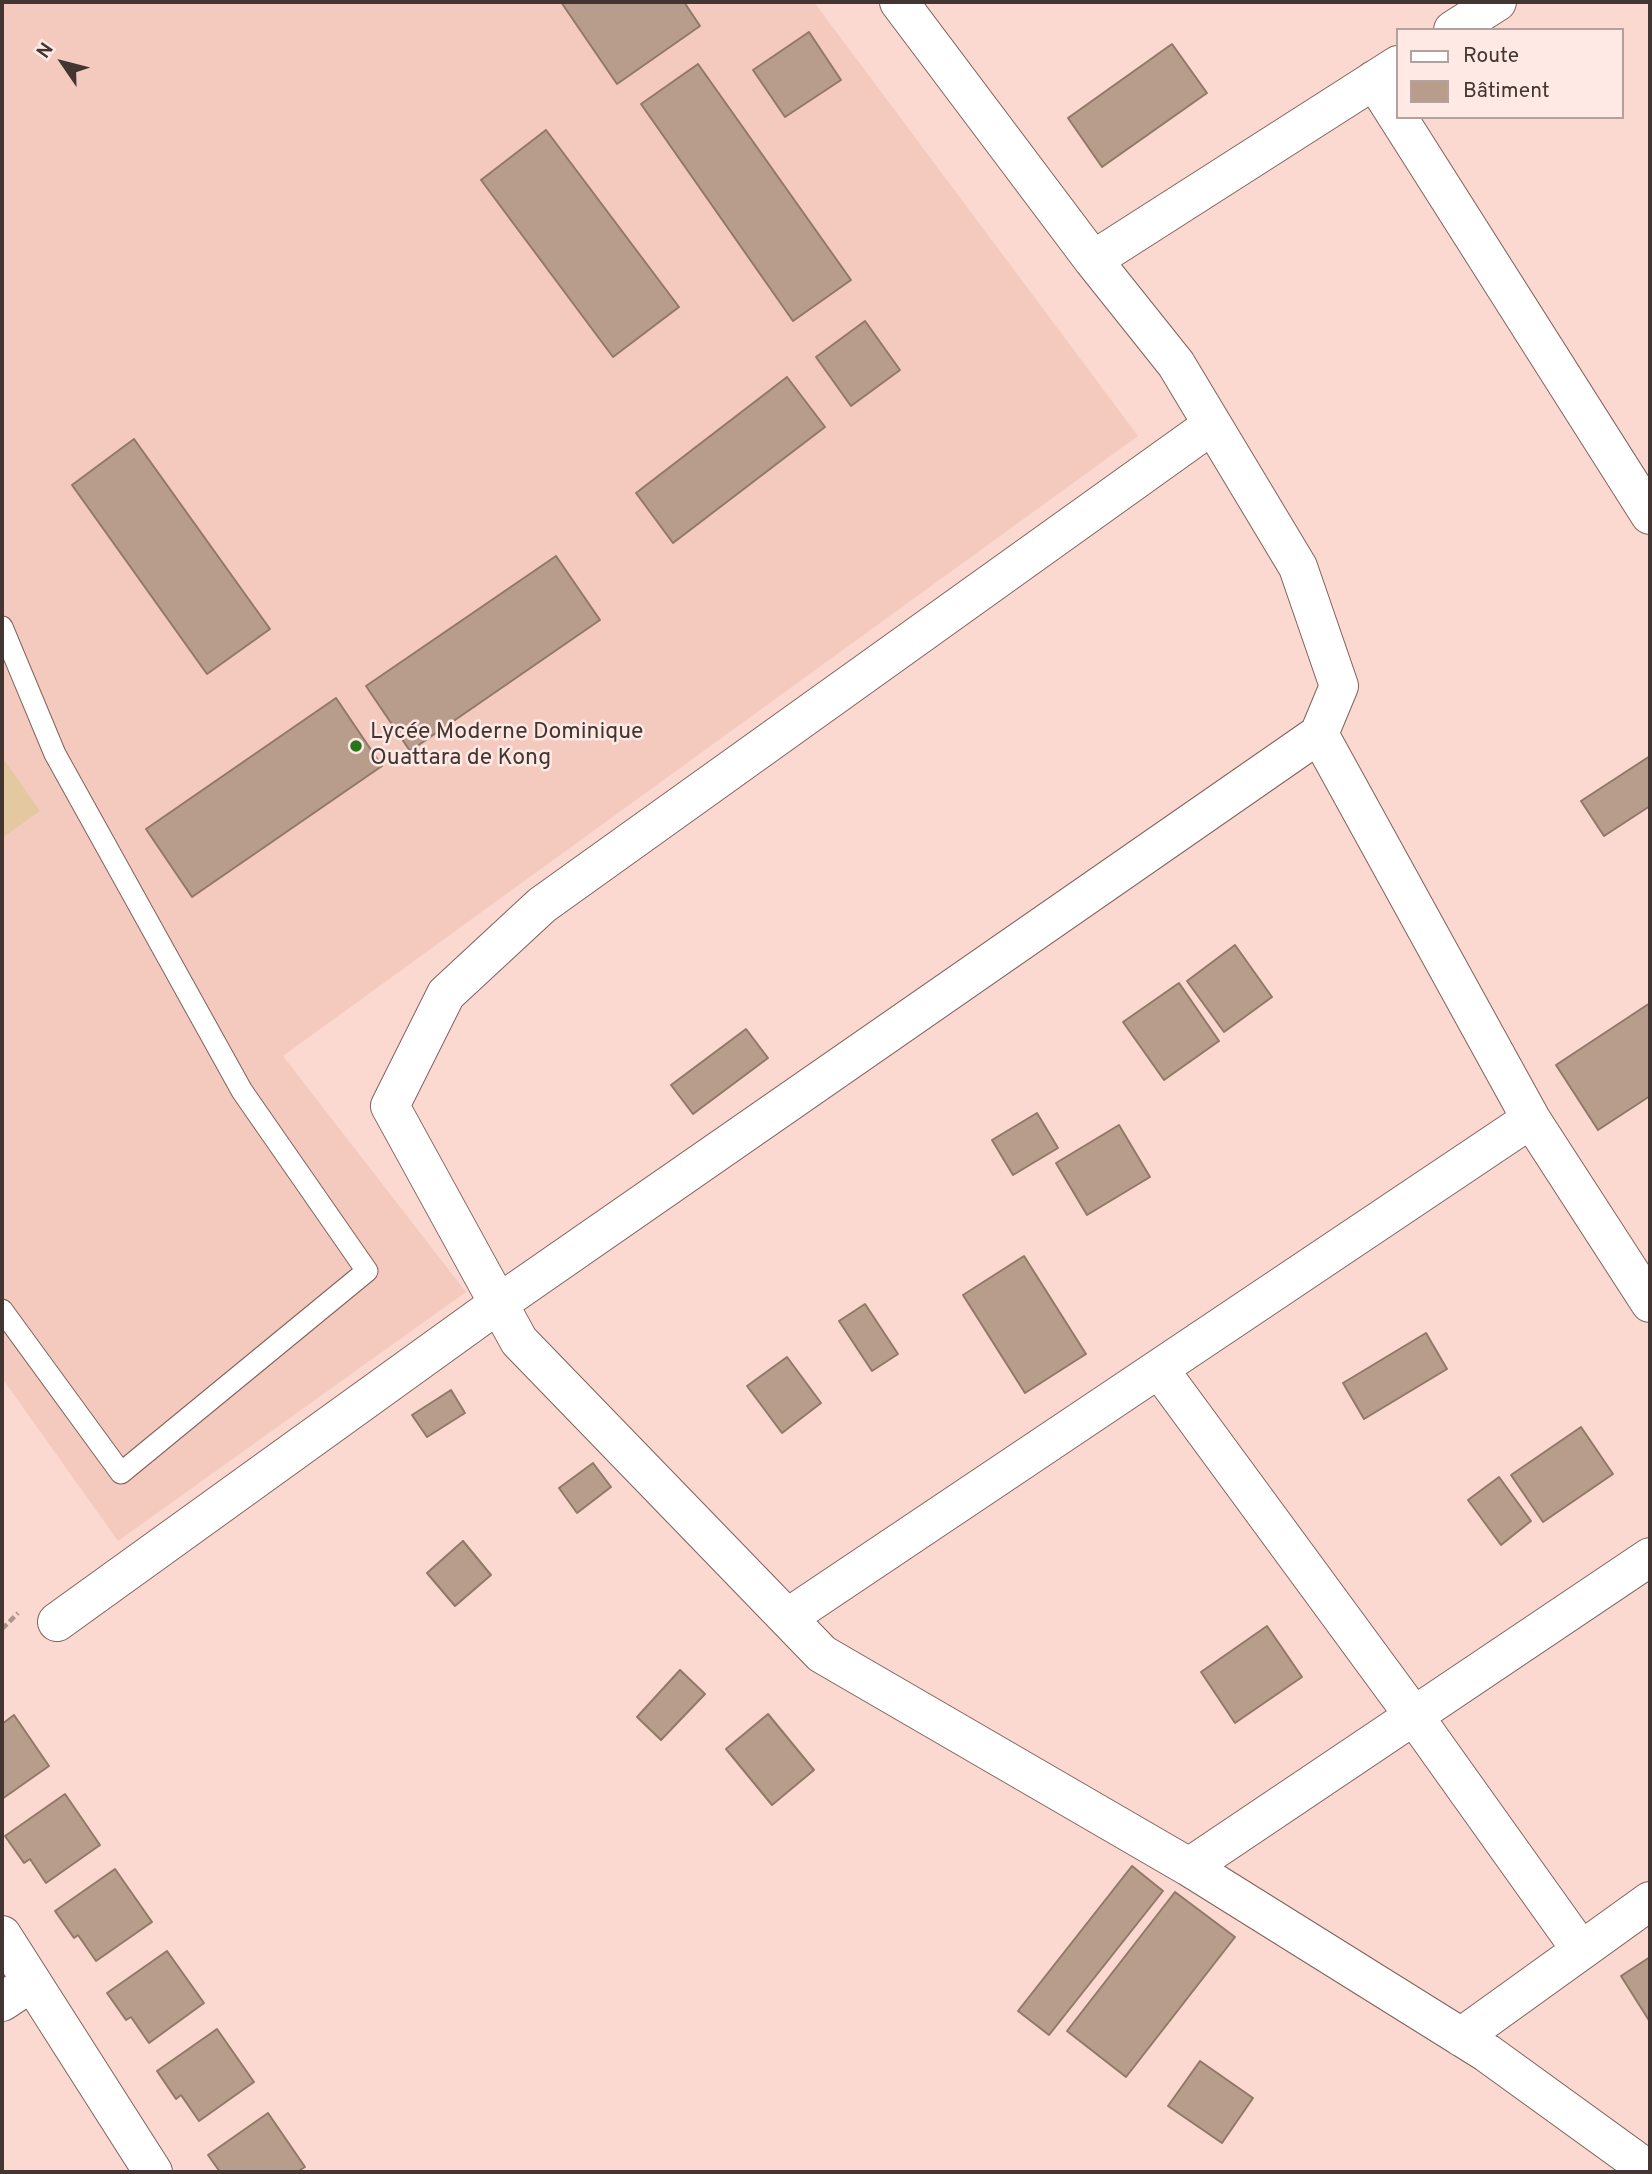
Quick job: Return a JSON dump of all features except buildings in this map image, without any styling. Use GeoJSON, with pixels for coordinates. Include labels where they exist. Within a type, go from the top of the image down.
{"type":"FeatureCollection","features":[{"type":"Feature","properties":{"kind":"street"},"geometry":{"type":"LineString","coordinates":[[57,1622],[498,1304],[1319,734],[1339,686],[1298,567],[1176,364],[1093,260],[899,2]]}},
{"type":"Feature","properties":{"kind":"street"},"geometry":{"type":"LineString","coordinates":[[1456,28],[1497,2]]}},
{"type":"Feature","properties":{"kind":"street"},"geometry":{"type":"LineString","coordinates":[[1093,260],[1386,72],[1396,89]]}},
{"type":"Feature","properties":{"kind":"street"},"geometry":{"type":"LineString","coordinates":[[1414,119],[1650,515]]}},
{"type":"Feature","properties":{"kind":"street"},"geometry":{"type":"LineString","coordinates":[[1212,425],[542,905],[446,994],[390,1106],[519,1341],[822,1654],[1189,1867],[1461,2037],[1650,2171]]}},
{"type":"Feature","properties":{"kind":"street"},"geometry":{"type":"LineString","coordinates":[[1319,734],[1531,1119],[1650,1303]]}},
{"type":"Feature","properties":{"kind":"street"},"geometry":{"type":"LineString","coordinates":[[787,1618],[1531,1119]]}},
{"type":"Feature","properties":{"kind":"street"},"geometry":{"type":"LineString","coordinates":[[1159,1369],[1414,1716],[1581,1950]]}},
{"type":"Feature","properties":{"kind":"street"},"geometry":{"type":"LineString","coordinates":[[1189,1867],[1650,1558]]}},
{"type":"Feature","properties":{"kind":"street"},"geometry":{"type":"LineString","coordinates":[[1461,2037],[1650,1901]]}},
{"type":"Feature","properties":{"kind":"street"},"geometry":{"type":"LineString","coordinates":[[2,1935],[17,1992],[153,2172]]}},
{"type":"Feature","properties":{"kind":"lane"},"geometry":{"type":"LineString","coordinates":[[2,627],[55,754],[242,1091],[367,1271],[121,1472],[2,1310]]}},
{"type":"Feature","properties":{"kind":"shaded area","name":"Lycée Moderne Dominique Ouattara de Kong"},"geometry":{"type":"Polygon","coordinates":[[[2,2],[814,2],[1138,436],[283,1056],[466,1292],[118,1541],[2,1378],[2,2]]]}},
{"type":"Feature","properties":{"kind":"shaded area"},"geometry":{"type":"Polygon","coordinates":[[[2,757],[40,811],[2,838],[2,757]]]}},
{"type":"Feature","properties":{"kind":"place","name":"Lycée Moderne Dominique Ouattara de Kong"},"geometry":{"type":"Point","coordinates":[356,746]}}]}
